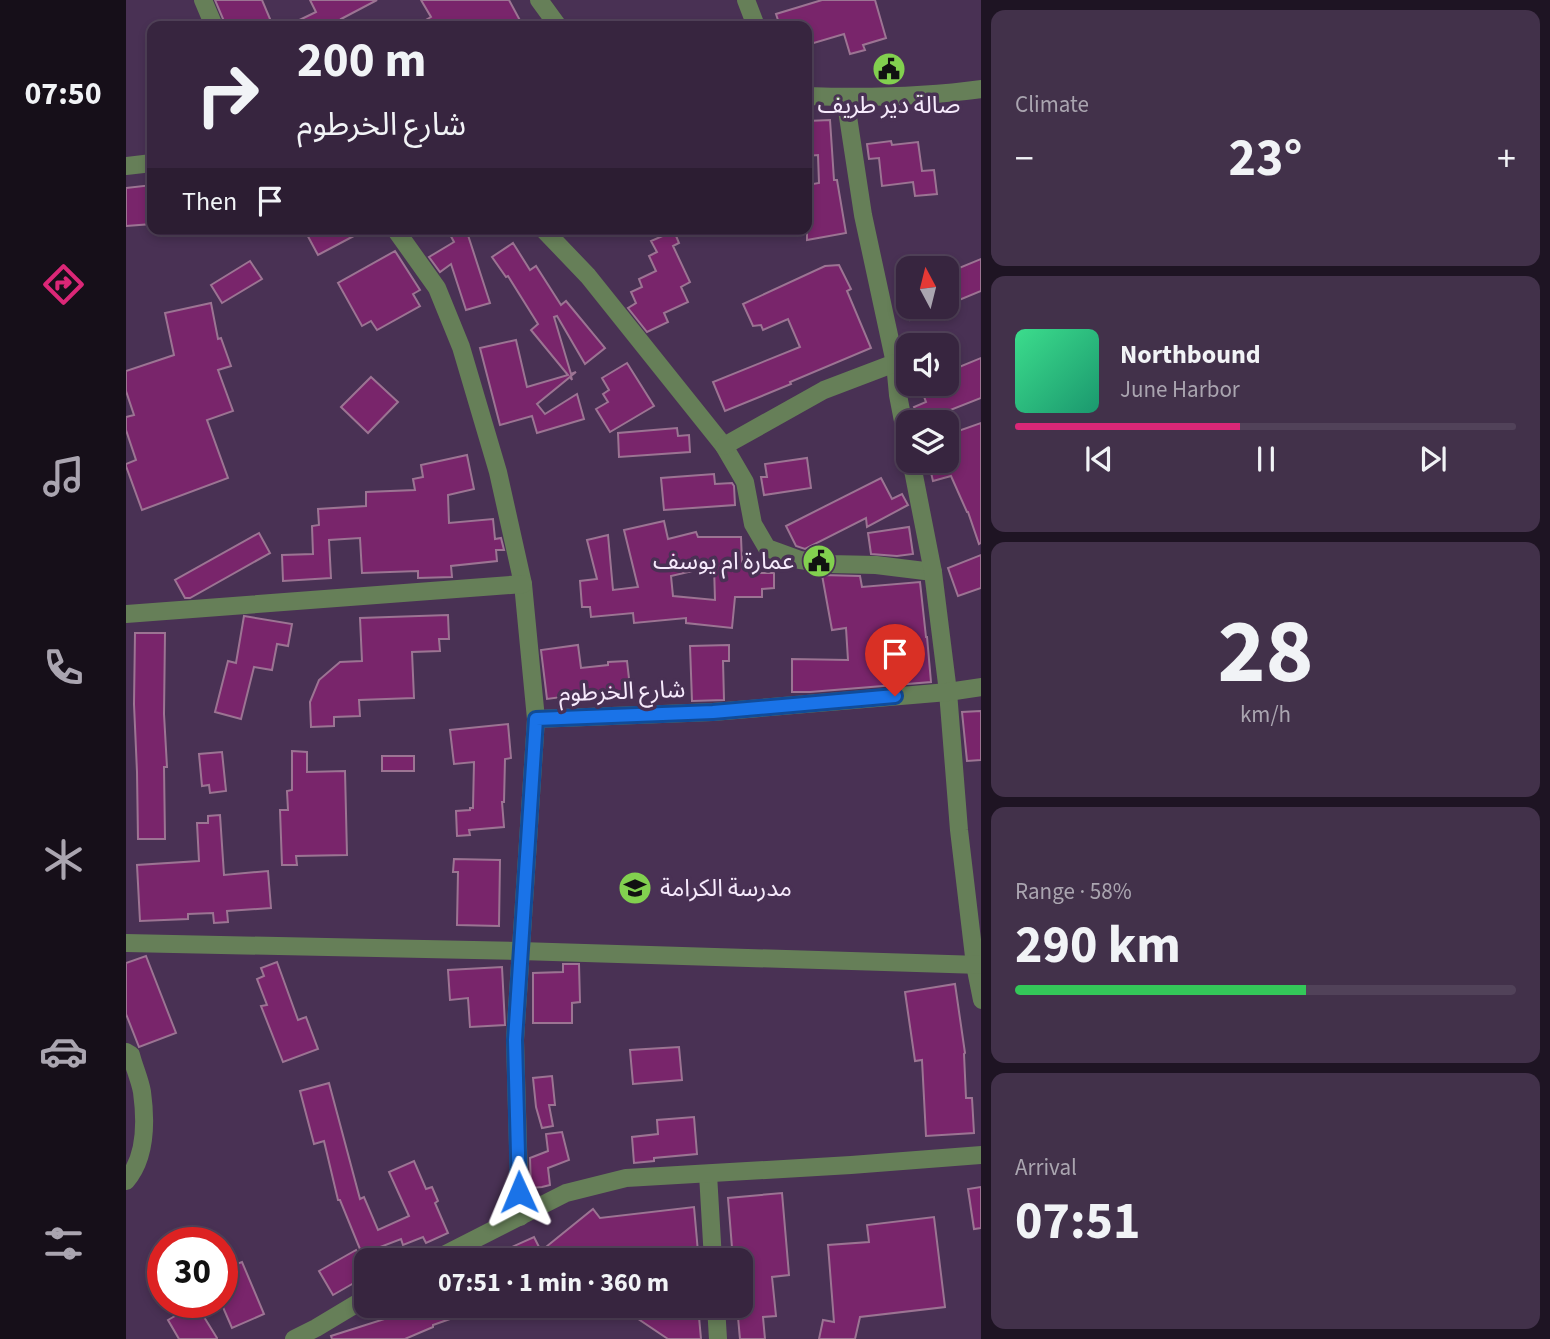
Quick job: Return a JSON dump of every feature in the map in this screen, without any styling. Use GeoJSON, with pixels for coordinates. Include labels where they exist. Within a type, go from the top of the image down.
{"type":"FeatureCollection","features":[{"type":"Feature","properties":{"kind":"street"},"geometry":{"type":"LineString","coordinates":[[203,0],[212,21]]}},
{"type":"Feature","properties":{"kind":"street"},"geometry":{"type":"LineString","coordinates":[[539,0],[554,21]]}},
{"type":"Feature","properties":{"kind":"street"},"geometry":{"type":"LineString","coordinates":[[746,0],[753,21]]}},
{"type":"Feature","properties":{"kind":"street"},"geometry":{"type":"LineString","coordinates":[[812,96],[919,95],[981,89]]}},
{"type":"Feature","properties":{"kind":"street"},"geometry":{"type":"LineString","coordinates":[[845,97],[863,215],[895,363],[901,410]]}},
{"type":"Feature","properties":{"kind":"street"},"geometry":{"type":"LineString","coordinates":[[126,166],[147,164]]}},
{"type":"Feature","properties":{"kind":"street","name":"شارع الخرطوم"},"geometry":{"type":"LineString","coordinates":[[399,235],[437,288],[461,347],[498,472],[523,584],[536,719],[713,712],[981,687]]}},
{"type":"Feature","properties":{"kind":"street"},"geometry":{"type":"LineString","coordinates":[[549,235],[588,276],[724,446],[745,482],[752,524],[767,548],[800,560],[933,572]]}},
{"type":"Feature","properties":{"kind":"street"},"geometry":{"type":"LineString","coordinates":[[724,446],[824,390],[895,363]]}},
{"type":"Feature","properties":{"kind":"street"},"geometry":{"type":"LineString","coordinates":[[914,473],[933,572],[948,692],[959,830],[981,1000]]}},
{"type":"Feature","properties":{"kind":"street"},"geometry":{"type":"LineString","coordinates":[[126,614],[523,584]]}},
{"type":"Feature","properties":{"kind":"street"},"geometry":{"type":"LineString","coordinates":[[520,1217],[515,1040],[536,719]]}},
{"type":"Feature","properties":{"kind":"street"},"geometry":{"type":"LineString","coordinates":[[126,943],[520,951],[978,965]]}},
{"type":"Feature","properties":{"kind":"street"},"geometry":{"type":"LineString","coordinates":[[126,1052],[131,1055],[142,1090],[144,1137],[134,1172],[126,1181]]}},
{"type":"Feature","properties":{"kind":"street"},"geometry":{"type":"LineString","coordinates":[[458,1248],[566,1193],[626,1178],[981,1155]]}},
{"type":"Feature","properties":{"kind":"street"},"geometry":{"type":"LineString","coordinates":[[708,1174],[712,1248]]}},
{"type":"Feature","properties":{"kind":"street"},"geometry":{"type":"LineString","coordinates":[[294,1339],[354,1305]]}},
{"type":"Feature","properties":{"kind":"street"},"geometry":{"type":"LineString","coordinates":[[717,1318],[718,1339]]}},
{"type":"Feature","properties":{"kind":"building"},"geometry":{"type":"Polygon","coordinates":[[[215,0],[262,0],[271,21],[224,21],[215,0]]]}},
{"type":"Feature","properties":{"kind":"building"},"geometry":{"type":"Polygon","coordinates":[[[310,0],[377,0],[341,19],[342,21],[297,21],[316,12],[310,0]]]}},
{"type":"Feature","properties":{"kind":"building"},"geometry":{"type":"Polygon","coordinates":[[[421,0],[509,0],[520,21],[424,21],[431,17],[421,0]]]}},
{"type":"Feature","properties":{"kind":"building"},"geometry":{"type":"Polygon","coordinates":[[[822,0],[875,0],[886,38],[863,45],[865,50],[850,54],[844,34],[812,44],[812,21],[778,21],[776,14],[822,0]]]}},
{"type":"Feature","properties":{"kind":"building"},"geometry":{"type":"Polygon","coordinates":[[[830,120],[834,180],[837,180],[846,233],[807,240],[807,235],[812,235],[812,184],[819,183],[818,155],[812,156],[812,121],[830,120]]]}},
{"type":"Feature","properties":{"kind":"building"},"geometry":{"type":"Polygon","coordinates":[[[891,141],[892,145],[918,142],[922,171],[934,170],[937,194],[915,196],[913,182],[882,186],[879,158],[869,159],[867,144],[891,141]]]}},
{"type":"Feature","properties":{"kind":"building"},"geometry":{"type":"Polygon","coordinates":[[[147,186],[147,224],[126,226],[126,188],[147,186]]]}},
{"type":"Feature","properties":{"kind":"building"},"geometry":{"type":"Polygon","coordinates":[[[307,235],[356,235],[318,255],[307,235]]]}},
{"type":"Feature","properties":{"kind":"building"},"geometry":{"type":"Polygon","coordinates":[[[450,235],[468,235],[490,303],[466,310],[451,264],[440,272],[429,257],[454,242],[450,235]]]}},
{"type":"Feature","properties":{"kind":"building"},"geometry":{"type":"Polygon","coordinates":[[[665,235],[676,235],[679,243],[673,246],[690,282],[681,287],[688,302],[664,313],[668,322],[647,332],[628,308],[636,303],[631,292],[642,287],[639,279],[656,271],[649,256],[657,252],[651,241],[665,235]]]}},
{"type":"Feature","properties":{"kind":"building"},"geometry":{"type":"Polygon","coordinates":[[[513,243],[530,270],[536,266],[561,305],[566,301],[605,348],[585,364],[557,316],[554,317],[571,374],[576,372],[571,376],[572,380],[570,377],[537,404],[545,414],[577,394],[584,419],[537,433],[532,416],[500,425],[480,348],[516,340],[527,387],[568,375],[531,330],[538,324],[508,276],[506,277],[492,257],[513,243]]]}},
{"type":"Feature","properties":{"kind":"building"},"geometry":{"type":"Polygon","coordinates":[[[395,251],[420,290],[413,294],[420,306],[377,330],[371,321],[362,326],[338,283],[395,251]]]}},
{"type":"Feature","properties":{"kind":"building"},"geometry":{"type":"Polygon","coordinates":[[[981,259],[981,291],[959,300],[959,268],[981,259]]]}},
{"type":"Feature","properties":{"kind":"building"},"geometry":{"type":"Polygon","coordinates":[[[250,261],[262,279],[222,303],[211,285],[250,261]]]}},
{"type":"Feature","properties":{"kind":"building"},"geometry":{"type":"Polygon","coordinates":[[[839,265],[851,289],[847,291],[871,348],[725,411],[713,382],[800,347],[788,319],[763,330],[761,325],[753,326],[743,304],[825,266],[839,265]]]}},
{"type":"Feature","properties":{"kind":"building"},"geometry":{"type":"Polygon","coordinates":[[[211,303],[218,339],[221,338],[231,366],[218,370],[233,411],[207,420],[228,478],[142,510],[126,466],[136,460],[126,430],[126,417],[134,415],[126,391],[126,371],[174,355],[165,313],[211,303]]]}},
{"type":"Feature","properties":{"kind":"building"},"geometry":{"type":"Polygon","coordinates":[[[981,358],[981,398],[950,410],[915,410],[914,407],[926,402],[924,396],[959,396],[959,367],[981,358]]]}},
{"type":"Feature","properties":{"kind":"building"},"geometry":{"type":"Polygon","coordinates":[[[627,363],[654,406],[610,432],[596,409],[608,402],[603,394],[609,390],[602,378],[627,363]]]}},
{"type":"Feature","properties":{"kind":"building"},"geometry":{"type":"Polygon","coordinates":[[[371,377],[398,402],[368,433],[341,407],[371,377]]]}},
{"type":"Feature","properties":{"kind":"building"},"geometry":{"type":"Polygon","coordinates":[[[981,423],[979,544],[951,476],[933,481],[931,473],[959,473],[959,431],[981,423]]]}},
{"type":"Feature","properties":{"kind":"building"},"geometry":{"type":"Polygon","coordinates":[[[677,428],[678,436],[689,435],[690,452],[619,457],[618,433],[677,428]]]}},
{"type":"Feature","properties":{"kind":"building"},"geometry":{"type":"Polygon","coordinates":[[[467,455],[474,489],[448,495],[449,523],[493,519],[495,539],[501,538],[504,550],[496,550],[497,561],[451,566],[452,577],[418,578],[418,571],[362,573],[360,538],[329,540],[331,578],[283,581],[282,555],[313,554],[312,526],[319,525],[318,509],[366,506],[366,492],[415,490],[413,479],[423,477],[421,465],[467,455]]]}},
{"type":"Feature","properties":{"kind":"building"},"geometry":{"type":"Polygon","coordinates":[[[807,458],[811,488],[764,495],[761,477],[767,477],[765,464],[807,458]]]}},
{"type":"Feature","properties":{"kind":"building"},"geometry":{"type":"Polygon","coordinates":[[[714,474],[715,484],[732,483],[735,505],[664,510],[661,478],[714,474]]]}},
{"type":"Feature","properties":{"kind":"building"},"geometry":{"type":"Polygon","coordinates":[[[881,478],[892,499],[902,494],[908,505],[867,527],[866,518],[805,549],[796,546],[786,526],[881,478]]]}},
{"type":"Feature","properties":{"kind":"building"},"geometry":{"type":"Polygon","coordinates":[[[664,521],[668,539],[696,532],[698,537],[741,537],[742,562],[757,562],[757,573],[774,573],[774,588],[762,589],[762,597],[735,597],[732,628],[686,623],[686,618],[634,623],[633,613],[591,617],[590,607],[582,607],[580,581],[597,579],[587,540],[608,535],[613,590],[638,587],[624,530],[664,521]],[[714,566],[671,576],[673,596],[715,600],[714,566]]]}},
{"type":"Feature","properties":{"kind":"building"},"geometry":{"type":"Polygon","coordinates":[[[909,527],[913,554],[871,554],[868,533],[909,527]]]}},
{"type":"Feature","properties":{"kind":"building"},"geometry":{"type":"Polygon","coordinates":[[[259,533],[270,553],[190,598],[185,598],[175,580],[259,533]]]}},
{"type":"Feature","properties":{"kind":"building"},"geometry":{"type":"Polygon","coordinates":[[[981,555],[981,588],[958,596],[948,568],[981,555]]]}},
{"type":"Feature","properties":{"kind":"building"},"geometry":{"type":"Polygon","coordinates":[[[822,575],[860,576],[862,587],[920,582],[931,682],[792,692],[792,659],[848,660],[846,628],[832,630],[822,575]]]}},
{"type":"Feature","properties":{"kind":"building"},"geometry":{"type":"Polygon","coordinates":[[[448,615],[449,639],[439,639],[440,651],[412,652],[414,698],[359,700],[360,716],[334,717],[334,726],[311,727],[310,702],[319,680],[340,662],[362,661],[360,618],[448,615]]]}},
{"type":"Feature","properties":{"kind":"building"},"geometry":{"type":"Polygon","coordinates":[[[244,616],[292,624],[288,646],[277,644],[272,670],[254,667],[241,719],[215,712],[228,661],[236,663],[244,616]]]}},
{"type":"Feature","properties":{"kind":"building"},"geometry":{"type":"Polygon","coordinates":[[[135,633],[165,633],[165,839],[138,839],[135,633]]]}},
{"type":"Feature","properties":{"kind":"building"},"geometry":{"type":"Polygon","coordinates":[[[578,645],[581,668],[627,661],[631,696],[600,699],[600,692],[547,699],[541,650],[578,645]]]}},
{"type":"Feature","properties":{"kind":"building"},"geometry":{"type":"Polygon","coordinates":[[[729,645],[729,661],[723,661],[724,700],[692,701],[690,646],[729,645]]]}},
{"type":"Feature","properties":{"kind":"building"},"geometry":{"type":"Polygon","coordinates":[[[981,711],[981,760],[967,761],[962,712],[981,711]]]}},
{"type":"Feature","properties":{"kind":"building"},"geometry":{"type":"Polygon","coordinates":[[[508,724],[511,758],[505,759],[502,802],[504,827],[469,830],[470,835],[457,836],[456,811],[473,808],[474,762],[454,764],[450,730],[508,724]]]}},
{"type":"Feature","properties":{"kind":"building"},"geometry":{"type":"Polygon","coordinates":[[[292,751],[307,752],[307,772],[345,771],[347,855],[296,856],[297,865],[282,865],[280,810],[288,810],[287,791],[292,790],[292,751]]]}},
{"type":"Feature","properties":{"kind":"building"},"geometry":{"type":"Polygon","coordinates":[[[222,752],[226,791],[210,793],[209,785],[202,786],[199,754],[222,752]]]}},
{"type":"Feature","properties":{"kind":"building"},"geometry":{"type":"Polygon","coordinates":[[[382,756],[414,756],[414,771],[382,771],[382,756]]]}},
{"type":"Feature","properties":{"kind":"building"},"geometry":{"type":"Polygon","coordinates":[[[220,815],[224,875],[268,871],[271,908],[227,911],[228,922],[214,923],[213,913],[188,914],[188,919],[140,921],[137,865],[199,861],[197,823],[208,823],[208,816],[220,815]]]}},
{"type":"Feature","properties":{"kind":"building"},"geometry":{"type":"Polygon","coordinates":[[[454,859],[500,860],[499,926],[457,925],[458,872],[453,872],[454,859]]]}},
{"type":"Feature","properties":{"kind":"building"},"geometry":{"type":"Polygon","coordinates":[[[146,956],[176,1033],[139,1047],[126,1014],[126,963],[146,956]]]}},
{"type":"Feature","properties":{"kind":"building"},"geometry":{"type":"Polygon","coordinates":[[[277,962],[298,1020],[306,1017],[318,1049],[283,1062],[261,1006],[267,1005],[257,979],[264,976],[261,968],[277,962]]]}},
{"type":"Feature","properties":{"kind":"building"},"geometry":{"type":"Polygon","coordinates":[[[563,964],[579,964],[580,1002],[572,1003],[572,1023],[533,1023],[533,973],[563,972],[563,964]]]}},
{"type":"Feature","properties":{"kind":"building"},"geometry":{"type":"Polygon","coordinates":[[[502,967],[505,1025],[470,1027],[468,998],[450,1000],[448,970],[502,967]]]}},
{"type":"Feature","properties":{"kind":"building"},"geometry":{"type":"Polygon","coordinates":[[[955,984],[965,1053],[966,1098],[972,1098],[974,1133],[926,1136],[922,1060],[915,1061],[905,992],[955,984]]]}},
{"type":"Feature","properties":{"kind":"building"},"geometry":{"type":"Polygon","coordinates":[[[679,1047],[682,1080],[633,1084],[630,1050],[679,1047]]]}},
{"type":"Feature","properties":{"kind":"building"},"geometry":{"type":"Polygon","coordinates":[[[552,1076],[555,1105],[549,1105],[553,1126],[542,1128],[536,1107],[533,1078],[552,1076]]]}},
{"type":"Feature","properties":{"kind":"building"},"geometry":{"type":"Polygon","coordinates":[[[329,1083],[360,1199],[364,1197],[378,1230],[409,1216],[389,1172],[414,1161],[426,1189],[432,1187],[438,1201],[435,1203],[448,1233],[426,1243],[423,1237],[403,1245],[401,1239],[378,1248],[360,1248],[338,1200],[324,1141],[314,1144],[300,1091],[329,1083]]]}},
{"type":"Feature","properties":{"kind":"building"},"geometry":{"type":"Polygon","coordinates":[[[694,1117],[697,1154],[654,1158],[654,1161],[634,1163],[632,1137],[658,1134],[657,1120],[694,1117]]]}},
{"type":"Feature","properties":{"kind":"building"},"geometry":{"type":"Polygon","coordinates":[[[562,1132],[569,1160],[548,1168],[550,1185],[531,1188],[530,1158],[548,1151],[546,1134],[562,1132]]]}},
{"type":"Feature","properties":{"kind":"building"},"geometry":{"type":"Polygon","coordinates":[[[981,1187],[981,1228],[974,1229],[968,1189],[981,1187]]]}},
{"type":"Feature","properties":{"kind":"building"},"geometry":{"type":"Polygon","coordinates":[[[782,1193],[789,1275],[772,1277],[776,1316],[763,1317],[765,1339],[740,1339],[738,1318],[753,1318],[753,1248],[732,1248],[728,1198],[782,1193]]]}},
{"type":"Feature","properties":{"kind":"building"},"geometry":{"type":"Polygon","coordinates":[[[694,1207],[698,1248],[545,1248],[593,1209],[600,1218],[694,1207]]]}},
{"type":"Feature","properties":{"kind":"building"},"geometry":{"type":"Polygon","coordinates":[[[934,1217],[945,1307],[860,1317],[855,1339],[819,1339],[823,1320],[834,1322],[828,1245],[869,1242],[867,1225],[934,1217]]]}},
{"type":"Feature","properties":{"kind":"building"},"geometry":{"type":"Polygon","coordinates":[[[534,1237],[540,1248],[510,1248],[534,1237]]]}},
{"type":"Feature","properties":{"kind":"building"},"geometry":{"type":"Polygon","coordinates":[[[354,1251],[354,1283],[333,1295],[319,1271],[354,1251]]]}},
{"type":"Feature","properties":{"kind":"building"},"geometry":{"type":"Polygon","coordinates":[[[242,1262],[264,1314],[232,1328],[228,1318],[238,1318],[238,1264],[242,1262]]]}},
{"type":"Feature","properties":{"kind":"building"},"geometry":{"type":"Polygon","coordinates":[[[204,1318],[217,1339],[179,1339],[168,1320],[204,1318]]]}},
{"type":"Feature","properties":{"kind":"building"},"geometry":{"type":"Polygon","coordinates":[[[388,1318],[453,1318],[405,1339],[332,1339],[331,1336],[388,1318]]]}},
{"type":"Feature","properties":{"kind":"building"},"geometry":{"type":"Polygon","coordinates":[[[637,1318],[699,1318],[701,1339],[668,1339],[637,1318]]]}},
{"type":"Feature","properties":{"kind":"place","name":"صالة دير طريف"},"geometry":{"type":"Point","coordinates":[889,69]}},
{"type":"Feature","properties":{"kind":"place","name":"عمارة ام يوسف"},"geometry":{"type":"Point","coordinates":[819,561]}},
{"type":"Feature","properties":{"kind":"place","name":"مدرسة الكرامة"},"geometry":{"type":"Point","coordinates":[635,888]}},
{"type":"Feature","properties":{"kind":"route"},"geometry":{"type":"LineString","coordinates":[[519,1192],[515,1040],[536,719],[713,712],[895,696]]}}]}
